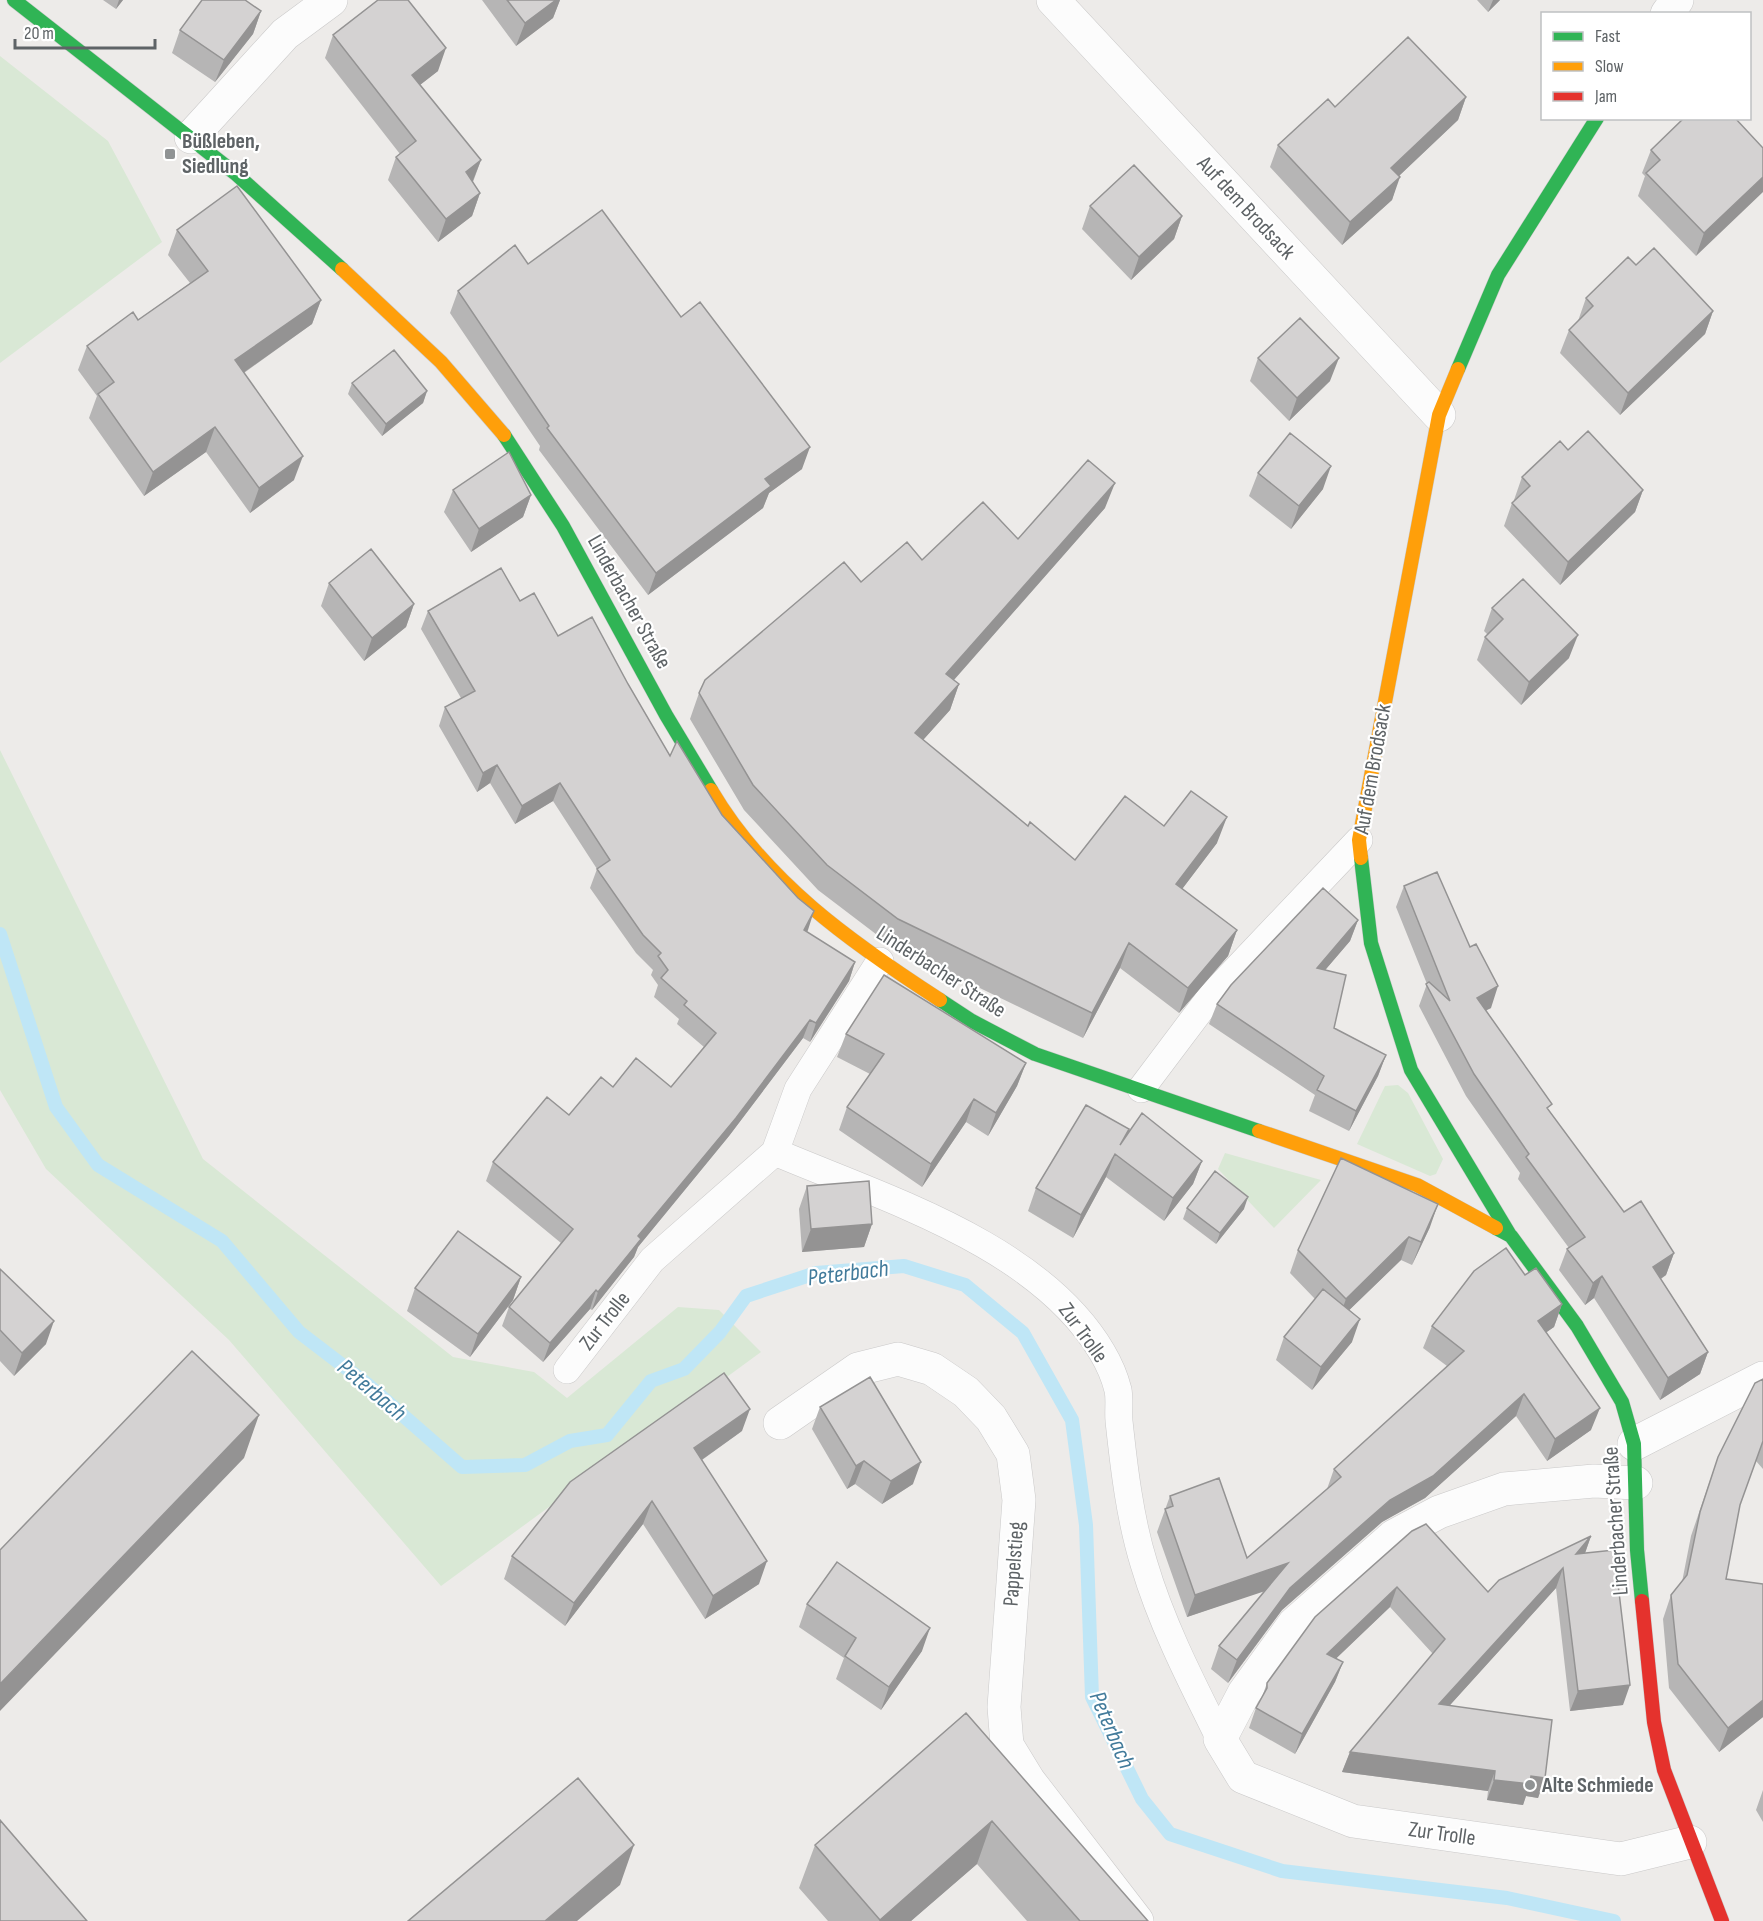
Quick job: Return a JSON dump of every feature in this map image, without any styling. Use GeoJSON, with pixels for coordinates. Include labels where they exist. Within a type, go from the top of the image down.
{"type":"FeatureCollection","features":[{"type":"Feature","properties":{"kind":"street","name":"Linderbacher Straße"},"geometry":{"type":"LineString","coordinates":[[14,0],[191,137],[349,275],[441,362],[509,441],[563,526],[666,715],[729,821],[805,904],[880,961],[972,1021],[1035,1054],[1141,1089],[1341,1161],[1417,1185],[1511,1236],[1577,1326],[1622,1402],[1634,1444],[1637,1550],[1654,1722],[1664,1770],[1722,1921]]}},
{"type":"Feature","properties":{"kind":"street"},"geometry":{"type":"LineString","coordinates":[[191,137],[285,34],[331,0]]}},
{"type":"Feature","properties":{"kind":"street","name":"Auf dem Brodsack"},"geometry":{"type":"LineString","coordinates":[[1053,0],[1439,415]]}},
{"type":"Feature","properties":{"kind":"street","name":"Auf dem Brodsack"},"geometry":{"type":"LineString","coordinates":[[1511,1236],[1411,1070],[1371,943],[1359,840],[1439,415],[1498,275],[1596,120]]}},
{"type":"Feature","properties":{"kind":"street","name":"Pappelstieg"},"geometry":{"type":"LineString","coordinates":[[780,1423],[858,1369],[898,1359],[932,1369],[966,1392],[991,1418],[1013,1454],[1019,1500],[1004,1707],[1007,1745],[1029,1781],[1137,1921]]}},
{"type":"Feature","properties":{"kind":"street"},"geometry":{"type":"LineString","coordinates":[[1634,1444],[1763,1378]]}},
{"type":"Feature","properties":{"kind":"street"},"geometry":{"type":"LineString","coordinates":[[1220,1739],[1244,1693],[1294,1624],[1394,1536],[1439,1512],[1504,1489],[1594,1481],[1636,1484]]}},
{"type":"Feature","properties":{"kind":"street","name":"Zur Trolle"},"geometry":{"type":"LineString","coordinates":[[1220,1739],[1243,1777],[1353,1821],[1621,1859],[1690,1842]]}},
{"type":"Feature","properties":{"kind":"lane"},"geometry":{"type":"LineString","coordinates":[[1141,1089],[1211,996],[1359,840]]}},
{"type":"Feature","properties":{"kind":"lane","name":"Zur Trolle"},"geometry":{"type":"LineString","coordinates":[[567,1370],[652,1260],[775,1152],[798,1089],[880,961]]}},
{"type":"Feature","properties":{"kind":"lane","name":"Zur Trolle"},"geometry":{"type":"LineString","coordinates":[[775,1152],[965,1235],[996,1252],[1051,1291],[1102,1352],[1118,1389],[1119,1421],[1131,1503],[1144,1564],[1188,1674],[1220,1739]]}},
{"type":"Feature","properties":{"kind":"green space"},"geometry":{"type":"Polygon","coordinates":[[[0,56],[108,141],[162,242],[0,363],[0,56]]]}},
{"type":"Feature","properties":{"kind":"green space"},"geometry":{"type":"Polygon","coordinates":[[[0,750],[203,1159],[453,1357],[534,1372],[567,1398],[678,1307],[719,1310],[761,1352],[441,1586],[229,1340],[46,1169],[0,1090],[0,750]]]}},
{"type":"Feature","properties":{"kind":"green space"},"geometry":{"type":"Polygon","coordinates":[[[1398,1085],[1408,1093],[1443,1159],[1436,1174],[1430,1176],[1357,1144],[1385,1086],[1398,1085]]]}},
{"type":"Feature","properties":{"kind":"green space"},"geometry":{"type":"Polygon","coordinates":[[[1225,1153],[1321,1180],[1274,1228],[1218,1169],[1225,1153]]]}},
{"type":"Feature","properties":{"kind":"building"},"geometry":{"type":"Polygon","coordinates":[[[202,0],[245,0],[261,11],[224,60],[180,30],[202,0]]]}},
{"type":"Feature","properties":{"kind":"building"},"geometry":{"type":"Polygon","coordinates":[[[378,0],[408,0],[446,48],[412,75],[481,160],[466,172],[480,193],[446,219],[396,157],[416,141],[333,35],[378,0]]]}},
{"type":"Feature","properties":{"kind":"building"},"geometry":{"type":"Polygon","coordinates":[[[507,0],[556,0],[525,23],[507,0]]]}},
{"type":"Feature","properties":{"kind":"building"},"geometry":{"type":"Polygon","coordinates":[[[1408,37],[1466,97],[1391,168],[1400,177],[1350,222],[1278,145],[1328,99],[1335,107],[1408,37]]]}},
{"type":"Feature","properties":{"kind":"building"},"geometry":{"type":"Polygon","coordinates":[[[1682,120],[1737,120],[1763,148],[1763,177],[1704,233],[1646,173],[1660,160],[1651,150],[1682,120]]]}},
{"type":"Feature","properties":{"kind":"building"},"geometry":{"type":"Polygon","coordinates":[[[1134,165],[1182,216],[1139,257],[1090,206],[1134,165]]]}},
{"type":"Feature","properties":{"kind":"building"},"geometry":{"type":"Polygon","coordinates":[[[237,186],[321,300],[235,360],[303,456],[259,488],[215,427],[153,472],[98,394],[114,382],[87,346],[133,312],[138,320],[208,271],[177,230],[237,186]]]}},
{"type":"Feature","properties":{"kind":"building"},"geometry":{"type":"Polygon","coordinates":[[[602,210],[681,317],[700,302],[810,447],[765,479],[771,486],[656,573],[547,428],[549,426],[458,291],[515,245],[528,264],[602,210]]]}},
{"type":"Feature","properties":{"kind":"building"},"geometry":{"type":"Polygon","coordinates":[[[1654,248],[1713,311],[1628,393],[1569,330],[1593,306],[1586,298],[1628,257],[1636,265],[1654,248]]]}},
{"type":"Feature","properties":{"kind":"building"},"geometry":{"type":"Polygon","coordinates":[[[1300,318],[1339,358],[1297,398],[1258,358],[1300,318]]]}},
{"type":"Feature","properties":{"kind":"building"},"geometry":{"type":"Polygon","coordinates":[[[394,350],[427,391],[386,424],[352,383],[394,350]]]}},
{"type":"Feature","properties":{"kind":"building"},"geometry":{"type":"Polygon","coordinates":[[[1588,431],[1643,490],[1568,562],[1512,503],[1530,486],[1522,477],[1560,441],[1568,450],[1588,431]]]}},
{"type":"Feature","properties":{"kind":"building"},"geometry":{"type":"Polygon","coordinates":[[[1290,433],[1331,466],[1299,506],[1258,473],[1290,433]]]}},
{"type":"Feature","properties":{"kind":"building"},"geometry":{"type":"Polygon","coordinates":[[[509,452],[531,495],[479,529],[453,490],[509,452]]]}},
{"type":"Feature","properties":{"kind":"building"},"geometry":{"type":"Polygon","coordinates":[[[1088,460],[1115,483],[946,674],[959,684],[915,733],[1028,826],[1030,822],[1075,860],[1125,796],[1164,826],[1191,791],[1227,817],[1176,884],[1237,930],[1188,988],[1129,943],[1092,1013],[898,919],[827,865],[753,785],[699,693],[705,680],[844,562],[861,582],[907,542],[922,560],[983,502],[1018,539],[1088,460]]]}},
{"type":"Feature","properties":{"kind":"building"},"geometry":{"type":"Polygon","coordinates":[[[371,549],[414,604],[372,638],[329,583],[371,549]]]}},
{"type":"Feature","properties":{"kind":"building"},"geometry":{"type":"Polygon","coordinates":[[[501,568],[520,601],[534,593],[558,636],[592,617],[670,756],[677,741],[722,815],[798,898],[814,911],[804,930],[855,962],[816,1023],[810,1020],[736,1118],[638,1236],[641,1239],[629,1254],[598,1292],[596,1290],[550,1343],[509,1307],[573,1229],[493,1162],[547,1097],[569,1115],[601,1077],[613,1087],[636,1058],[671,1087],[716,1033],[684,1005],[687,1001],[661,978],[668,970],[658,956],[661,953],[643,935],[597,869],[610,860],[560,783],[522,806],[497,765],[483,773],[445,707],[475,691],[428,611],[501,568]]]}},
{"type":"Feature","properties":{"kind":"building"},"geometry":{"type":"Polygon","coordinates":[[[1523,579],[1578,635],[1529,682],[1485,637],[1503,619],[1492,608],[1523,579]]]}},
{"type":"Feature","properties":{"kind":"building"},"geometry":{"type":"Polygon","coordinates":[[[1437,872],[1470,947],[1476,944],[1498,986],[1477,998],[1552,1104],[1547,1108],[1624,1212],[1641,1201],[1674,1253],[1653,1267],[1708,1352],[1668,1378],[1602,1276],[1593,1283],[1567,1249],[1585,1237],[1526,1157],[1529,1154],[1474,1074],[1426,984],[1429,982],[1450,1001],[1404,886],[1437,872]]]}},
{"type":"Feature","properties":{"kind":"building"},"geometry":{"type":"Polygon","coordinates":[[[1323,888],[1358,920],[1317,968],[1346,975],[1334,1028],[1386,1055],[1356,1111],[1317,1090],[1324,1076],[1217,1004],[1231,985],[1323,888]]]}},
{"type":"Feature","properties":{"kind":"building"},"geometry":{"type":"Polygon","coordinates":[[[884,975],[1026,1063],[996,1113],[974,1099],[931,1164],[847,1107],[884,1054],[846,1034],[884,975]]]}},
{"type":"Feature","properties":{"kind":"building"},"geometry":{"type":"Polygon","coordinates":[[[1086,1105],[1129,1129],[1120,1145],[1142,1113],[1202,1161],[1173,1198],[1115,1154],[1081,1215],[1036,1188],[1086,1105]]]}},
{"type":"Feature","properties":{"kind":"building"},"geometry":{"type":"Polygon","coordinates":[[[1341,1158],[1438,1204],[1421,1242],[1409,1237],[1346,1299],[1298,1250],[1341,1158]]]}},
{"type":"Feature","properties":{"kind":"building"},"geometry":{"type":"Polygon","coordinates":[[[1215,1171],[1248,1197],[1220,1233],[1187,1208],[1215,1171]]]}},
{"type":"Feature","properties":{"kind":"building"},"geometry":{"type":"Polygon","coordinates":[[[869,1181],[872,1224],[811,1229],[807,1186],[869,1181]]]}},
{"type":"Feature","properties":{"kind":"building"},"geometry":{"type":"Polygon","coordinates":[[[458,1231],[521,1277],[478,1334],[415,1288],[458,1231]]]}},
{"type":"Feature","properties":{"kind":"building"},"geometry":{"type":"Polygon","coordinates":[[[1506,1248],[1525,1275],[1536,1268],[1562,1304],[1538,1321],[1600,1408],[1555,1439],[1524,1394],[1433,1476],[1390,1500],[1290,1588],[1237,1660],[1219,1646],[1288,1563],[1195,1595],[1165,1509],[1173,1506],[1170,1496],[1219,1478],[1247,1558],[1341,1477],[1334,1469],[1464,1351],[1432,1326],[1474,1271],[1506,1248]]]}},
{"type":"Feature","properties":{"kind":"building"},"geometry":{"type":"Polygon","coordinates":[[[0,1269],[54,1321],[22,1353],[0,1330],[0,1269]]]}},
{"type":"Feature","properties":{"kind":"building"},"geometry":{"type":"Polygon","coordinates":[[[1323,1289],[1360,1319],[1321,1367],[1284,1337],[1323,1289]]]}},
{"type":"Feature","properties":{"kind":"building"},"geometry":{"type":"Polygon","coordinates":[[[192,1351],[259,1415],[0,1684],[0,1550],[192,1351]]]}},
{"type":"Feature","properties":{"kind":"building"},"geometry":{"type":"Polygon","coordinates":[[[724,1373],[750,1409],[694,1448],[767,1561],[713,1596],[652,1501],[574,1603],[512,1556],[570,1482],[724,1373]]]}},
{"type":"Feature","properties":{"kind":"building"},"geometry":{"type":"Polygon","coordinates":[[[870,1377],[921,1462],[891,1481],[864,1461],[856,1466],[820,1407],[870,1377]]]}},
{"type":"Feature","properties":{"kind":"building"},"geometry":{"type":"Polygon","coordinates":[[[1763,1379],[1763,1441],[1740,1505],[1726,1579],[1763,1584],[1763,1700],[1728,1728],[1678,1664],[1671,1595],[1687,1575],[1700,1512],[1718,1457],[1755,1383],[1763,1379]]]}},
{"type":"Feature","properties":{"kind":"building"},"geometry":{"type":"Polygon","coordinates":[[[1426,1524],[1488,1592],[1499,1580],[1591,1536],[1576,1554],[1614,1550],[1630,1685],[1578,1691],[1563,1568],[1439,1704],[1552,1720],[1545,1778],[1531,1776],[1530,1784],[1494,1780],[1495,1771],[1350,1752],[1445,1639],[1397,1587],[1327,1654],[1343,1662],[1302,1734],[1256,1708],[1267,1688],[1267,1683],[1315,1617],[1412,1531],[1426,1524]]]}},
{"type":"Feature","properties":{"kind":"building"},"geometry":{"type":"Polygon","coordinates":[[[837,1562],[930,1628],[889,1687],[845,1656],[856,1638],[807,1604],[837,1562]]]}},
{"type":"Feature","properties":{"kind":"building"},"geometry":{"type":"Polygon","coordinates":[[[966,1713],[1148,1921],[1080,1921],[992,1821],[880,1920],[815,1845],[966,1713]]]}},
{"type":"Feature","properties":{"kind":"building"},"geometry":{"type":"Polygon","coordinates":[[[578,1778],[634,1845],[545,1921],[408,1921],[578,1778]]]}},
{"type":"Feature","properties":{"kind":"building"},"geometry":{"type":"Polygon","coordinates":[[[0,1820],[87,1921],[0,1921],[0,1820]]]}},
{"type":"Feature","properties":{"kind":"waterway","name":"Peterbach"},"geometry":{"type":"LineString","coordinates":[[0,934],[56,1107],[98,1165],[222,1241],[299,1332],[367,1384],[462,1467],[525,1465],[570,1441],[607,1435],[651,1381],[684,1369],[720,1332],[746,1296],[816,1273],[904,1266],[965,1285],[1023,1333],[1072,1420],[1086,1525],[1092,1697],[1142,1799],[1170,1834],[1282,1871],[1507,1898],[1614,1921]]}},
{"type":"Feature","properties":{"kind":"traffic: fast"},"geometry":{"type":"LineString","coordinates":[[14,0],[236,174],[342,269]]}},
{"type":"Feature","properties":{"kind":"traffic: fast"},"geometry":{"type":"LineString","coordinates":[[1458,369],[1498,275],[1596,120]]}},
{"type":"Feature","properties":{"kind":"traffic: fast"},"geometry":{"type":"LineString","coordinates":[[504,435],[563,526],[666,715],[711,790]]}},
{"type":"Feature","properties":{"kind":"traffic: fast"},"geometry":{"type":"LineString","coordinates":[[1361,858],[1371,943],[1411,1070],[1510,1235]]}},
{"type":"Feature","properties":{"kind":"traffic: fast"},"geometry":{"type":"LineString","coordinates":[[940,1000],[972,1021],[1035,1054],[1259,1131]]}},
{"type":"Feature","properties":{"kind":"traffic: fast"},"geometry":{"type":"LineString","coordinates":[[1496,1228],[1511,1236],[1577,1326],[1622,1402],[1634,1444],[1637,1550],[1642,1601]]}},
{"type":"Feature","properties":{"kind":"traffic: slow"},"geometry":{"type":"LineString","coordinates":[[342,269],[441,362],[504,435]]}},
{"type":"Feature","properties":{"kind":"traffic: slow"},"geometry":{"type":"LineString","coordinates":[[1361,858],[1359,840],[1439,415],[1458,369]]}},
{"type":"Feature","properties":{"kind":"traffic: slow"},"geometry":{"type":"LineString","coordinates":[[711,790],[757,854],[784,882],[843,933],[940,1000]]}},
{"type":"Feature","properties":{"kind":"traffic: slow"},"geometry":{"type":"LineString","coordinates":[[1259,1131],[1417,1185],[1496,1228]]}},
{"type":"Feature","properties":{"kind":"traffic: jam"},"geometry":{"type":"LineString","coordinates":[[1642,1601],[1654,1722],[1664,1770],[1722,1921]]}},
{"type":"Feature","properties":{"kind":"place","name":"Büßleben, Siedlung"},"geometry":{"type":"Point","coordinates":[170,154]}},
{"type":"Feature","properties":{"kind":"place","name":"Alte Schmiede"},"geometry":{"type":"Point","coordinates":[1530,1785]}}]}
